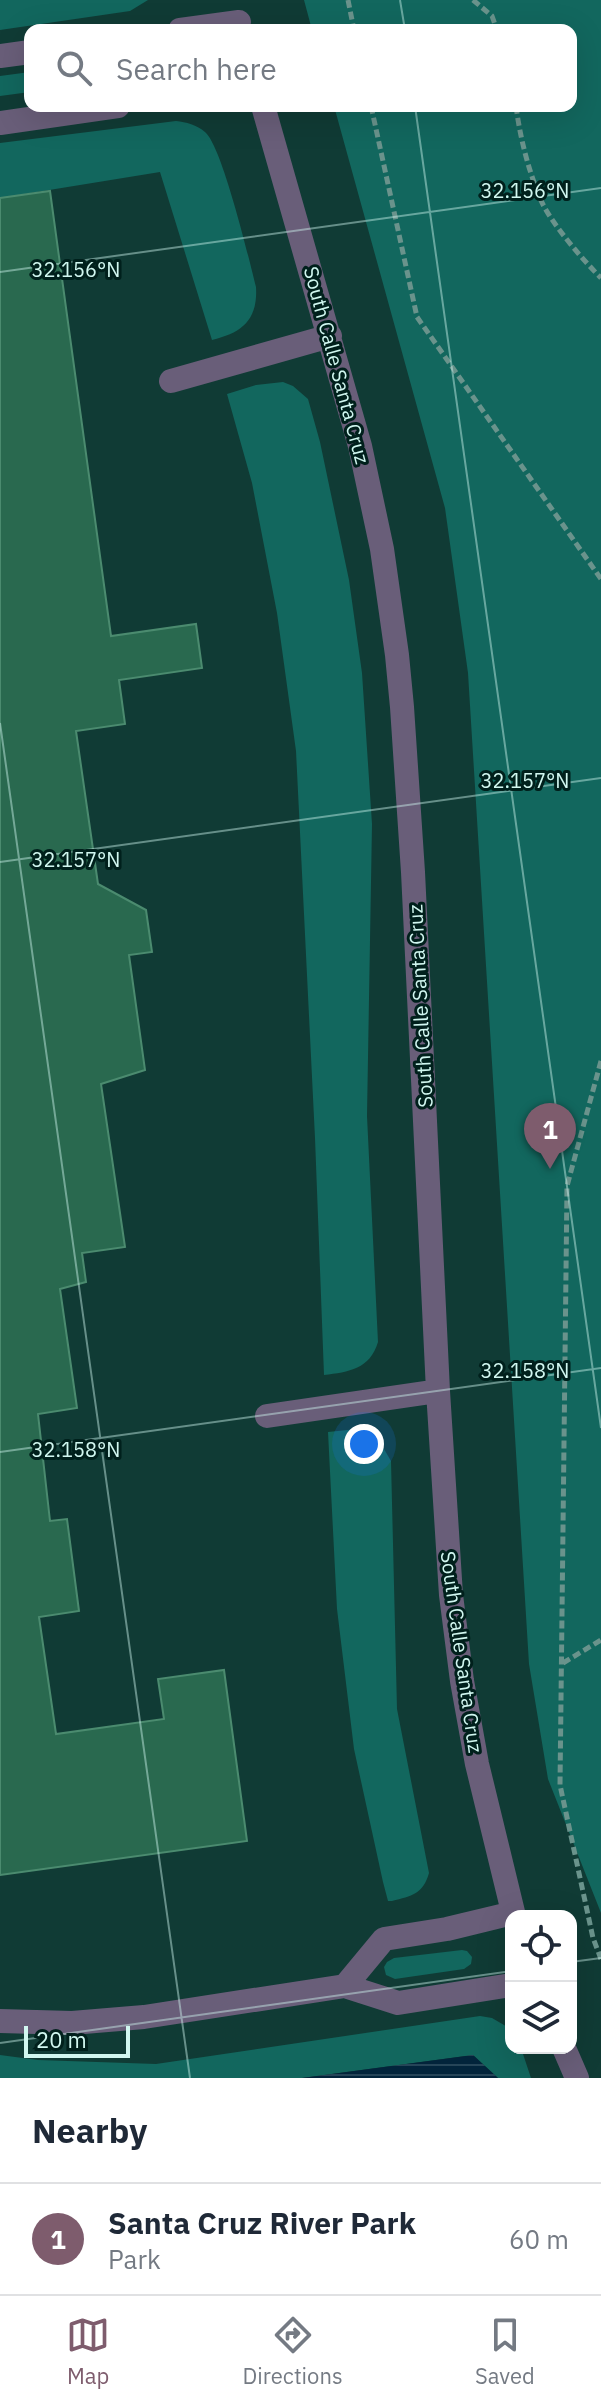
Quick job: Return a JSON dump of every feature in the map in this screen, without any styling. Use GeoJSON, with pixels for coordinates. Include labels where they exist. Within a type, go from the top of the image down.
{"type":"FeatureCollection","features":[{"type":"Feature","properties":{"kind":"street"},"geometry":{"type":"LineString","coordinates":[[206,24],[237,17]]}},
{"type":"Feature","properties":{"kind":"street"},"geometry":{"type":"LineString","coordinates":[[0,56],[24,53]]}},
{"type":"Feature","properties":{"kind":"street"},"geometry":{"type":"LineString","coordinates":[[0,123],[76,112]]}},
{"type":"Feature","properties":{"kind":"street","name":"South Calle Santa Cruz"},"geometry":{"type":"LineString","coordinates":[[265,112],[330,336],[372,499],[397,655],[413,872],[447,1554],[456,1640],[477,1764],[512,1910]]}},
{"type":"Feature","properties":{"kind":"street"},"geometry":{"type":"LineString","coordinates":[[171,381],[330,336]]}},
{"type":"Feature","properties":{"kind":"street"},"geometry":{"type":"LineString","coordinates":[[267,1416],[438,1391]]}},
{"type":"Feature","properties":{"kind":"street"},"geometry":{"type":"LineString","coordinates":[[345,1986],[384,1939],[505,1916]]}},
{"type":"Feature","properties":{"kind":"street"},"geometry":{"type":"LineString","coordinates":[[0,2021],[72,2023],[144,2017],[345,1986],[398,2003],[505,1986]]}},
{"type":"Feature","properties":{"kind":"street"},"geometry":{"type":"LineString","coordinates":[[567,2054],[577,2078]]}},
{"type":"Feature","properties":{"kind":"path"},"geometry":{"type":"LineString","coordinates":[[348,0],[353,24]]}},
{"type":"Feature","properties":{"kind":"path"},"geometry":{"type":"LineString","coordinates":[[473,0],[492,16],[495,24]]}},
{"type":"Feature","properties":{"kind":"path"},"geometry":{"type":"LineString","coordinates":[[372,112],[417,317],[601,579]]}},
{"type":"Feature","properties":{"kind":"path"},"geometry":{"type":"LineString","coordinates":[[517,112],[519,132],[540,201],[581,257],[601,278]]}},
{"type":"Feature","properties":{"kind":"path"},"geometry":{"type":"LineString","coordinates":[[601,1061],[567,1186],[560,1785],[593,1938],[601,1959]]}},
{"type":"Feature","properties":{"kind":"path"},"geometry":{"type":"LineString","coordinates":[[562,1663],[601,1640]]}},
{"type":"Feature","properties":{"kind":"shaded area"},"geometry":{"type":"Polygon","coordinates":[[[0,0],[148,0],[130,11],[24,24],[24,26],[0,30],[0,0]]]}},
{"type":"Feature","properties":{"kind":"shaded area"},"geometry":{"type":"Polygon","coordinates":[[[304,0],[601,0],[601,1913],[548,1779],[529,1664],[468,673],[445,508],[336,112],[577,112],[577,24],[310,24],[304,0]]]}},
{"type":"Feature","properties":{"kind":"shaded area"},"geometry":{"type":"Polygon","coordinates":[[[24,73],[24,93],[0,96],[0,76],[24,73]]]}},
{"type":"Feature","properties":{"kind":"shaded area"},"geometry":{"type":"Polygon","coordinates":[[[176,121],[198,127],[212,142],[234,204],[256,287],[254,308],[246,323],[232,333],[212,340],[160,172],[0,198],[0,143],[176,121]]]}},
{"type":"Feature","properties":{"kind":"shaded area"},"geometry":{"type":"Polygon","coordinates":[[[283,382],[308,399],[349,580],[362,673],[372,824],[367,1116],[378,1342],[364,1364],[324,1375],[296,751],[277,613],[252,483],[227,394],[256,385],[283,382]]]}},
{"type":"Feature","properties":{"kind":"shaded area"},"geometry":{"type":"Polygon","coordinates":[[[357,1429],[359,1439],[384,1449],[391,1461],[397,1709],[429,1873],[424,1886],[416,1893],[392,1901],[388,1901],[383,1882],[354,1749],[337,1609],[328,1432],[357,1429]]]}},
{"type":"Feature","properties":{"kind":"shaded area"},"geometry":{"type":"Polygon","coordinates":[[[462,1950],[472,1957],[471,1964],[464,1969],[395,1979],[386,1975],[384,1967],[394,1958],[462,1950]]]}},
{"type":"Feature","properties":{"kind":"shaded area"},"geometry":{"type":"Polygon","coordinates":[[[480,2016],[492,2018],[505,2026],[505,2054],[523,2054],[531,2078],[498,2078],[473,2055],[302,2078],[0,2078],[0,2055],[38,2060],[156,2064],[480,2016]]]}},
{"type":"Feature","properties":{"kind":"shaded area"},"geometry":{"type":"Polygon","coordinates":[[[473,2055],[498,2078],[302,2078],[473,2055]]]}},
{"type":"Feature","properties":{"kind":"building"},"geometry":{"type":"Polygon","coordinates":[[[50,191],[111,636],[196,624],[202,668],[119,680],[125,724],[76,731],[98,884],[146,910],[152,952],[129,955],[145,1070],[101,1084],[125,1247],[82,1253],[86,1282],[60,1289],[77,1408],[38,1414],[50,1521],[67,1519],[79,1611],[39,1617],[56,1734],[164,1719],[158,1679],[224,1670],[247,1841],[0,1875],[0,198],[50,191]]]}},
{"type":"Feature","properties":{"kind":"place","name":"Santa Cruz River Park"},"geometry":{"type":"Point","coordinates":[550,1169]}}]}
